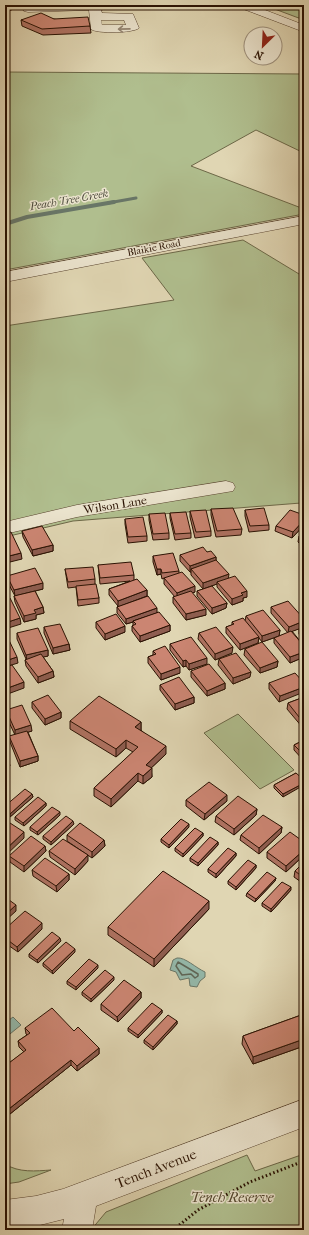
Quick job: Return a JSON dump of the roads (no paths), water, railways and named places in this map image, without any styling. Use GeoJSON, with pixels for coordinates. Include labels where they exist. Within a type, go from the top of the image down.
{"type":"FeatureCollection","features":[{"type":"Feature","properties":{"kind":"street"},"geometry":{"type":"LineString","coordinates":[[27,5],[28,9],[96,12],[124,5]]}},
{"type":"Feature","properties":{"kind":"street"},"geometry":{"type":"LineString","coordinates":[[242,5],[304,30]]}},
{"type":"Feature","properties":{"kind":"street","name":"Blaikie Road"},"geometry":{"type":"LineString","coordinates":[[5,277],[304,220]]}},
{"type":"Feature","properties":{"kind":"street","name":"Wilson Lane"},"geometry":{"type":"LineString","coordinates":[[5,528],[77,511],[226,487]]}},
{"type":"Feature","properties":{"kind":"street","name":"Tench Avenue"},"geometry":{"type":"LineString","coordinates":[[5,1215],[36,1211],[82,1198],[304,1113]]}},
{"type":"Feature","properties":{"kind":"street"},"geometry":{"type":"LineString","coordinates":[[77,1230],[82,1198]]}},
{"type":"Feature","properties":{"kind":"water"},"geometry":{"type":"Polygon","coordinates":[[[177,958],[187,961],[205,972],[205,977],[200,981],[197,987],[190,986],[189,978],[180,980],[176,972],[170,970],[173,960],[177,958]]]}},
{"type":"Feature","properties":{"kind":"water"},"geometry":{"type":"Polygon","coordinates":[[[13,1017],[21,1025],[5,1038],[5,1023],[13,1017]]]}},
{"type":"Feature","properties":{"kind":"waterway","name":"Peach Tree Creek"},"geometry":{"type":"LineString","coordinates":[[108,203],[136,198]]}},
{"type":"Feature","properties":{"kind":"waterway","name":"Peach Tree Creek"},"geometry":{"type":"LineString","coordinates":[[5,224],[27,217],[114,202]]}},
{"type":"Feature","properties":{"kind":"park label","name":"Tench Reserve"},"geometry":{"type":"Point","coordinates":[232,1197]}}]}
